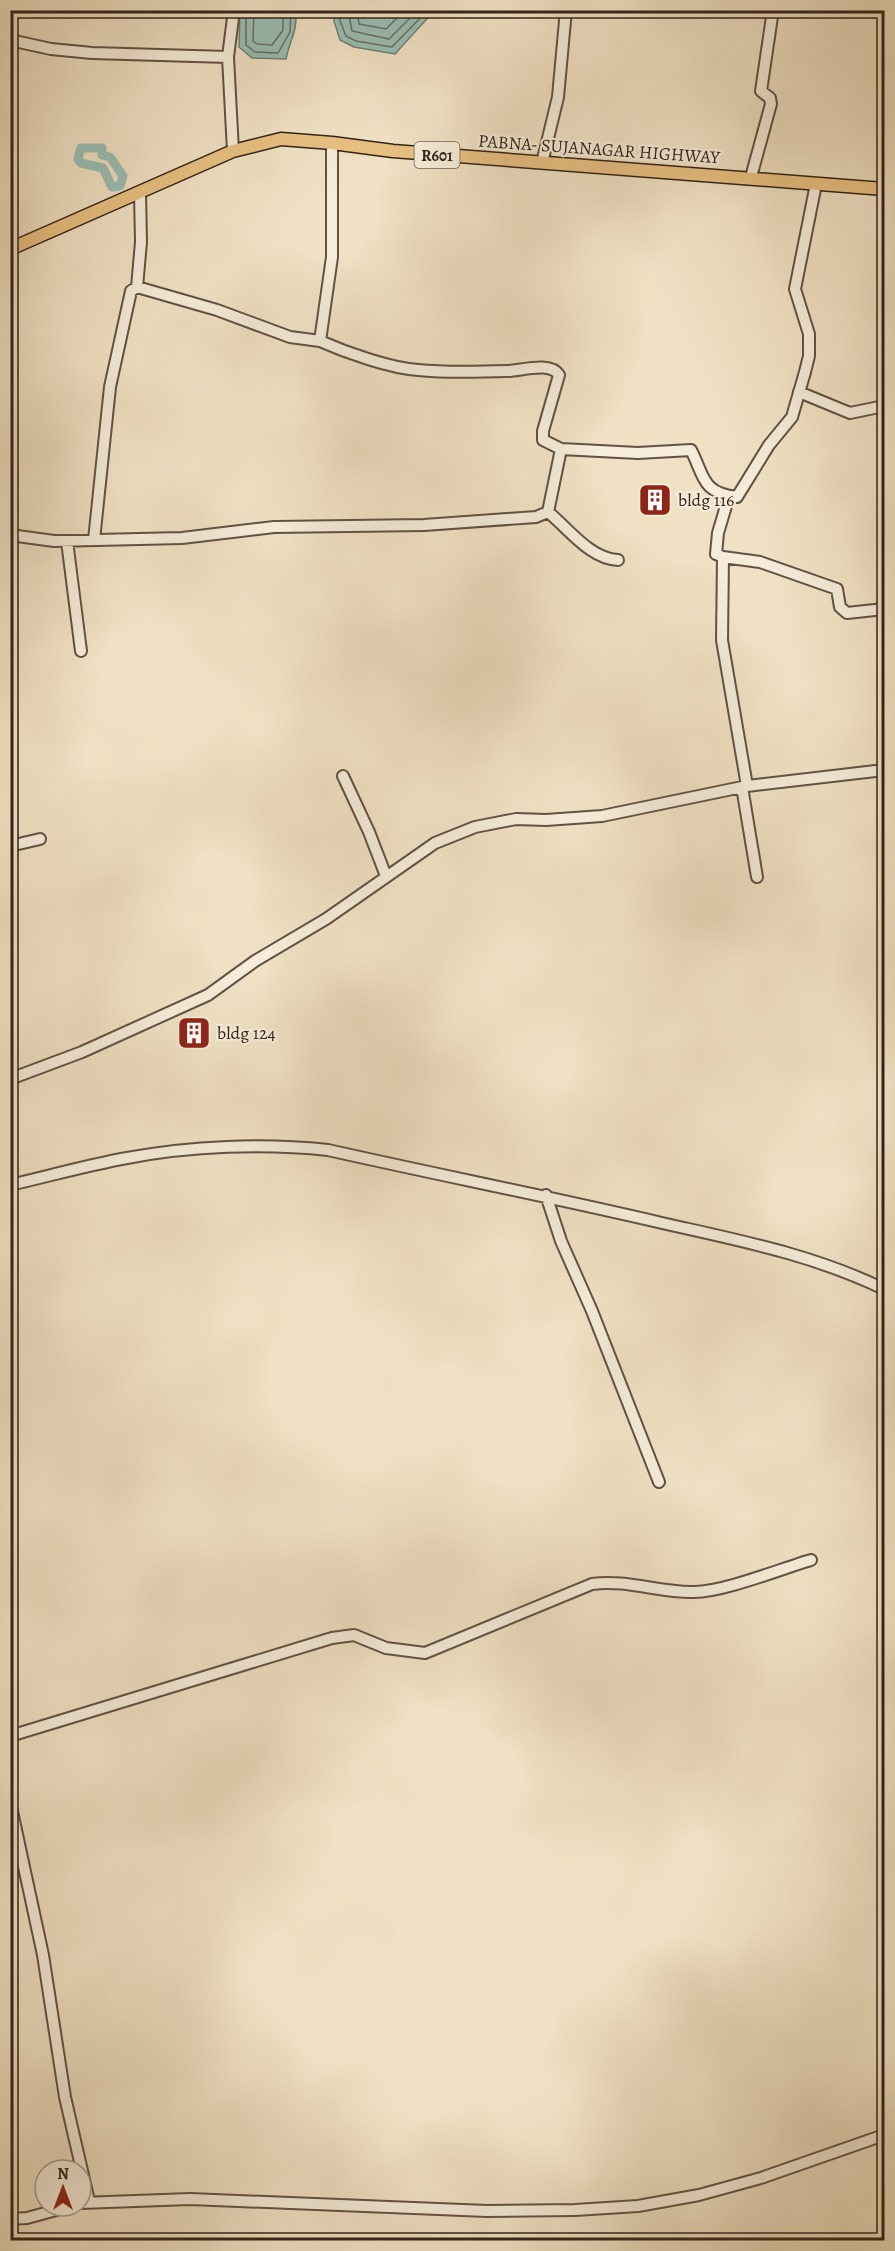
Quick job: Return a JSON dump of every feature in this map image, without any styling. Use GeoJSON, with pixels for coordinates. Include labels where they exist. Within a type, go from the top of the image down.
{"type":"FeatureCollection","features":[{"type":"Feature","properties":{"kind":"main road","name":"PABNA- SUJANAGAR HIGHWAY"},"geometry":{"type":"LineString","coordinates":[[10,249],[233,151],[281,139],[332,142],[393,151],[885,189]]}},
{"type":"Feature","properties":{"kind":"street"},"geometry":{"type":"LineString","coordinates":[[233,151],[228,57],[234,10]]}},
{"type":"Feature","properties":{"kind":"street"},"geometry":{"type":"LineString","coordinates":[[542,163],[558,97],[559,61],[566,10]]}},
{"type":"Feature","properties":{"kind":"street"},"geometry":{"type":"LineString","coordinates":[[751,177],[771,104],[770,98],[761,91],[773,10]]}},
{"type":"Feature","properties":{"kind":"street"},"geometry":{"type":"LineString","coordinates":[[10,40],[51,49],[92,53],[228,57]]}},
{"type":"Feature","properties":{"kind":"street"},"geometry":{"type":"LineString","coordinates":[[320,341],[332,257],[332,142]]}},
{"type":"Feature","properties":{"kind":"street"},"geometry":{"type":"LineString","coordinates":[[94,540],[110,387],[126,307],[131,291],[137,287],[217,310],[290,337],[320,341],[392,366],[417,370],[509,371],[550,368],[559,375],[543,440],[561,449],[638,453],[691,450],[704,483],[729,496],[737,497],[769,445],[792,417],[809,356],[809,334],[795,289],[816,184]]}},
{"type":"Feature","properties":{"kind":"street"},"geometry":{"type":"LineString","coordinates":[[137,287],[141,242],[140,193]]}},
{"type":"Feature","properties":{"kind":"street"},"geometry":{"type":"LineString","coordinates":[[799,392],[850,412],[885,406]]}},
{"type":"Feature","properties":{"kind":"street"},"geometry":{"type":"LineString","coordinates":[[548,512],[561,449]]}},
{"type":"Feature","properties":{"kind":"street"},"geometry":{"type":"LineString","coordinates":[[729,496],[715,551],[723,558],[760,562],[837,589],[840,607],[847,613],[885,609]]}},
{"type":"Feature","properties":{"kind":"street"},"geometry":{"type":"LineString","coordinates":[[10,535],[67,541],[182,538],[274,527],[424,525],[536,517],[548,512]]}},
{"type":"Feature","properties":{"kind":"street"},"geometry":{"type":"LineString","coordinates":[[548,512],[586,547],[603,556],[618,560]]}},
{"type":"Feature","properties":{"kind":"street"},"geometry":{"type":"LineString","coordinates":[[67,541],[81,651]]}},
{"type":"Feature","properties":{"kind":"street"},"geometry":{"type":"LineString","coordinates":[[723,558],[722,640],[758,877]]}},
{"type":"Feature","properties":{"kind":"street"},"geometry":{"type":"LineString","coordinates":[[10,1079],[82,1052],[208,994],[255,961],[326,919],[435,843],[475,827],[516,819],[546,820],[602,816],[744,787],[885,770]]}},
{"type":"Feature","properties":{"kind":"street"},"geometry":{"type":"LineString","coordinates":[[343,776],[386,876]]}},
{"type":"Feature","properties":{"kind":"street"},"geometry":{"type":"LineString","coordinates":[[10,846],[40,839]]}},
{"type":"Feature","properties":{"kind":"street"},"geometry":{"type":"LineString","coordinates":[[10,1185],[126,1158],[164,1152],[302,1147],[328,1150],[546,1195],[788,1251],[848,1272],[885,1289]]}},
{"type":"Feature","properties":{"kind":"street"},"geometry":{"type":"LineString","coordinates":[[546,1195],[561,1241],[660,1482]]}},
{"type":"Feature","properties":{"kind":"street"},"geometry":{"type":"LineString","coordinates":[[10,1736],[332,1638],[354,1635],[386,1648],[425,1653],[592,1584],[607,1582],[682,1592],[705,1592],[811,1560]]}},
{"type":"Feature","properties":{"kind":"street"},"geometry":{"type":"LineString","coordinates":[[10,1802],[43,1955],[77,2158]]}},
{"type":"Feature","properties":{"kind":"street"},"geometry":{"type":"LineString","coordinates":[[93,2202],[190,2199],[487,2211],[575,2210],[638,2206],[699,2195],[762,2178],[885,2135]]}},
{"type":"Feature","properties":{"kind":"street"},"geometry":{"type":"LineString","coordinates":[[10,2219],[33,2214]]}},
{"type":"Feature","properties":{"kind":"water"},"geometry":{"type":"Polygon","coordinates":[[[434,10],[395,54],[354,47],[340,40],[334,21],[335,11],[434,10]]]}},
{"type":"Feature","properties":{"kind":"water"},"geometry":{"type":"Polygon","coordinates":[[[240,11],[296,11],[294,31],[286,59],[252,58],[239,47],[240,11]]]}},
{"type":"Feature","properties":{"kind":"waterway"},"geometry":{"type":"LineString","coordinates":[[81,148],[102,148],[102,155],[110,157],[123,176],[120,186],[112,187],[103,168],[81,163],[78,159],[81,148]]}},
{"type":"Feature","properties":{"kind":"place","name":"bldg 116"},"geometry":{"type":"Point","coordinates":[655,500]}},
{"type":"Feature","properties":{"kind":"place","name":"bldg 124"},"geometry":{"type":"Point","coordinates":[194,1033]}}]}
